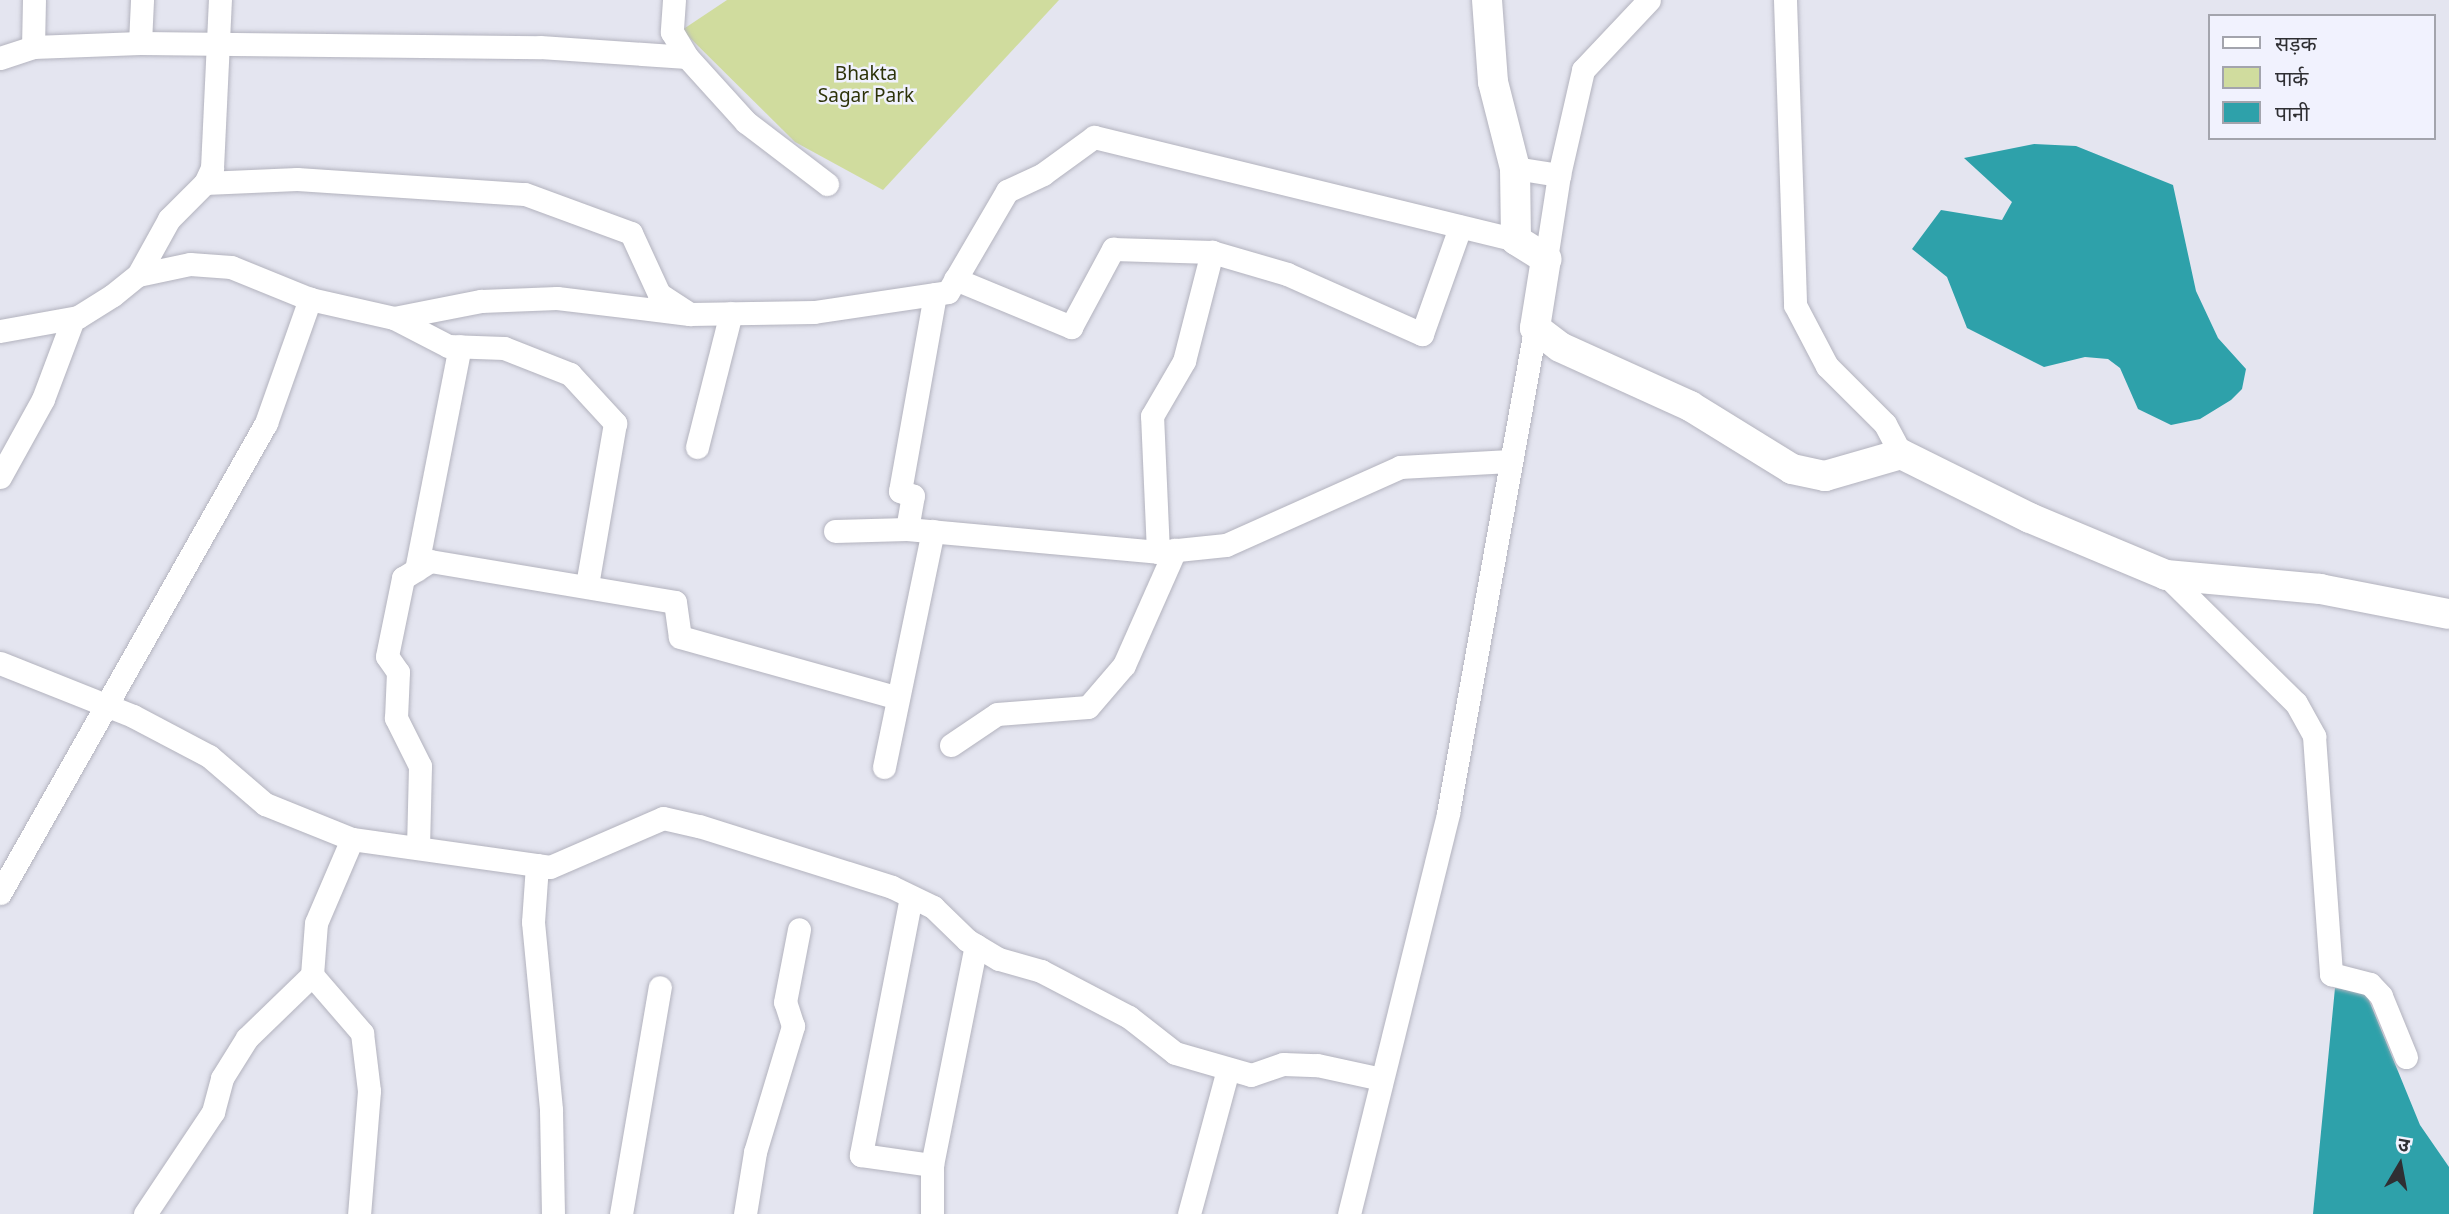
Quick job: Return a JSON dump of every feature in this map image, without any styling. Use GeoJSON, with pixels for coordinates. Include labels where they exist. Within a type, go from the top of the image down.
{"type":"FeatureCollection","features":[{"type":"Feature","properties":{"kind":"street"},"geometry":{"type":"LineString","coordinates":[[33,47],[34,0]]}},
{"type":"Feature","properties":{"kind":"street"},"geometry":{"type":"LineString","coordinates":[[140,43],[142,0]]}},
{"type":"Feature","properties":{"kind":"street"},"geometry":{"type":"LineString","coordinates":[[138,275],[169,219],[205,183],[212,168],[220,0]]}},
{"type":"Feature","properties":{"kind":"street"},"geometry":{"type":"LineString","coordinates":[[674,0],[672,32],[687,57],[746,122],[827,184]]}},
{"type":"Feature","properties":{"kind":"street"},"geometry":{"type":"LineString","coordinates":[[1487,0],[1493,82],[1515,168],[1516,240]]}},
{"type":"Feature","properties":{"kind":"street"},"geometry":{"type":"LineString","coordinates":[[1349,1214],[1448,813],[1535,328],[1559,175],[1583,71],[1649,0]]}},
{"type":"Feature","properties":{"kind":"street"},"geometry":{"type":"LineString","coordinates":[[1785,0],[1795,305],[1827,366],[1885,424],[1901,454],[2030,518],[2166,575],[2320,589],[2449,614]]}},
{"type":"Feature","properties":{"kind":"street"},"geometry":{"type":"LineString","coordinates":[[0,58],[33,47],[140,43],[217,47],[540,47],[687,57]]}},
{"type":"Feature","properties":{"kind":"street"},"geometry":{"type":"LineString","coordinates":[[394,318],[481,301],[557,298],[690,314],[814,312],[948,292],[1006,191],[1043,174],[1094,137],[1516,240],[1546,259]]}},
{"type":"Feature","properties":{"kind":"street"},"geometry":{"type":"LineString","coordinates":[[1515,168],[1559,175]]}},
{"type":"Feature","properties":{"kind":"street"},"geometry":{"type":"LineString","coordinates":[[205,183],[297,179],[525,194],[631,233],[659,294],[690,314]]}},
{"type":"Feature","properties":{"kind":"street"},"geometry":{"type":"LineString","coordinates":[[955,279],[1072,327],[1113,249],[1212,252],[1287,274],[1422,334],[1460,226]]}},
{"type":"Feature","properties":{"kind":"street"},"geometry":{"type":"LineString","coordinates":[[951,746],[997,714],[1088,707],[1124,665],[1167,551],[1152,416],[1184,361],[1212,252]]}},
{"type":"Feature","properties":{"kind":"street"},"geometry":{"type":"LineString","coordinates":[[0,331],[73,318],[138,275],[190,264],[231,267],[310,299],[394,318],[460,346],[505,348],[570,373],[615,423],[587,585]]}},
{"type":"Feature","properties":{"kind":"street"},"geometry":{"type":"LineString","coordinates":[[908,529],[913,496],[900,491],[935,294]]}},
{"type":"Feature","properties":{"kind":"street"},"geometry":{"type":"LineString","coordinates":[[0,893],[266,422],[310,299]]}},
{"type":"Feature","properties":{"kind":"street"},"geometry":{"type":"LineString","coordinates":[[698,447],[731,313]]}},
{"type":"Feature","properties":{"kind":"street"},"geometry":{"type":"LineString","coordinates":[[0,477],[43,399],[73,318]]}},
{"type":"Feature","properties":{"kind":"street"},"geometry":{"type":"LineString","coordinates":[[1535,328],[1560,347],[1690,406],[1792,469],[1825,476],[1901,454]]}},
{"type":"Feature","properties":{"kind":"street"},"geometry":{"type":"LineString","coordinates":[[416,570],[460,346]]}},
{"type":"Feature","properties":{"kind":"street"},"geometry":{"type":"LineString","coordinates":[[835,531],[908,529],[1167,551],[1226,545],[1271,528],[1332,493],[1400,467],[1510,461]]}},
{"type":"Feature","properties":{"kind":"street"},"geometry":{"type":"LineString","coordinates":[[884,767],[933,531]]}},
{"type":"Feature","properties":{"kind":"street"},"geometry":{"type":"LineString","coordinates":[[418,848],[420,766],[396,718],[398,672],[387,656],[403,578],[430,561],[587,585],[675,603],[680,637],[898,698]]}},
{"type":"Feature","properties":{"kind":"street"},"geometry":{"type":"LineString","coordinates":[[2166,575],[2296,702],[2314,736],[2332,974],[2370,984],[2381,996],[2406,1057]]}},
{"type":"Feature","properties":{"kind":"street"},"geometry":{"type":"LineString","coordinates":[[0,663],[107,705],[209,757],[265,804],[352,839],[550,867],[663,818],[791,852],[911,897],[976,945],[1129,1017],[1175,1053],[1251,1075],[1283,1064],[1317,1065],[1382,1079]]}},
{"type":"Feature","properties":{"kind":"street"},"geometry":{"type":"LineString","coordinates":[[145,1214],[213,1112],[222,1078],[247,1038],[312,975],[316,923],[352,839]]}},
{"type":"Feature","properties":{"kind":"street"},"geometry":{"type":"LineString","coordinates":[[537,865],[533,922],[551,1110],[553,1214]]}},
{"type":"Feature","properties":{"kind":"street"},"geometry":{"type":"LineString","coordinates":[[911,897],[862,1155],[932,1165]]}},
{"type":"Feature","properties":{"kind":"street"},"geometry":{"type":"LineString","coordinates":[[746,1214],[755,1152],[793,1026],[785,1002],[799,929]]}},
{"type":"Feature","properties":{"kind":"street"},"geometry":{"type":"LineString","coordinates":[[932,1214],[932,1165],[976,945]]}},
{"type":"Feature","properties":{"kind":"street"},"geometry":{"type":"LineString","coordinates":[[312,975],[362,1033],[369,1091],[359,1214]]}},
{"type":"Feature","properties":{"kind":"street"},"geometry":{"type":"LineString","coordinates":[[621,1214],[660,987]]}},
{"type":"Feature","properties":{"kind":"street"},"geometry":{"type":"LineString","coordinates":[[1189,1214],[1228,1069]]}},
{"type":"Feature","properties":{"kind":"green space","name":"Bhakta Sagar Park"},"geometry":{"type":"Polygon","coordinates":[[[727,0],[1059,0],[883,190],[795,142],[682,30],[727,0]]]}},
{"type":"Feature","properties":{"kind":"water"},"geometry":{"type":"Polygon","coordinates":[[[2034,144],[2076,146],[2173,185],[2196,291],[2218,338],[2246,369],[2242,389],[2231,400],[2200,419],[2171,425],[2138,409],[2120,368],[2108,359],[2085,357],[2044,367],[1967,328],[1947,277],[1912,249],[1941,210],[2002,220],[2012,202],[1964,158],[2034,144]]]}},
{"type":"Feature","properties":{"kind":"water"},"geometry":{"type":"Polygon","coordinates":[[[2335,988],[2366,993],[2420,1125],[2449,1167],[2449,1214],[2313,1214],[2335,988]]]}}]}
